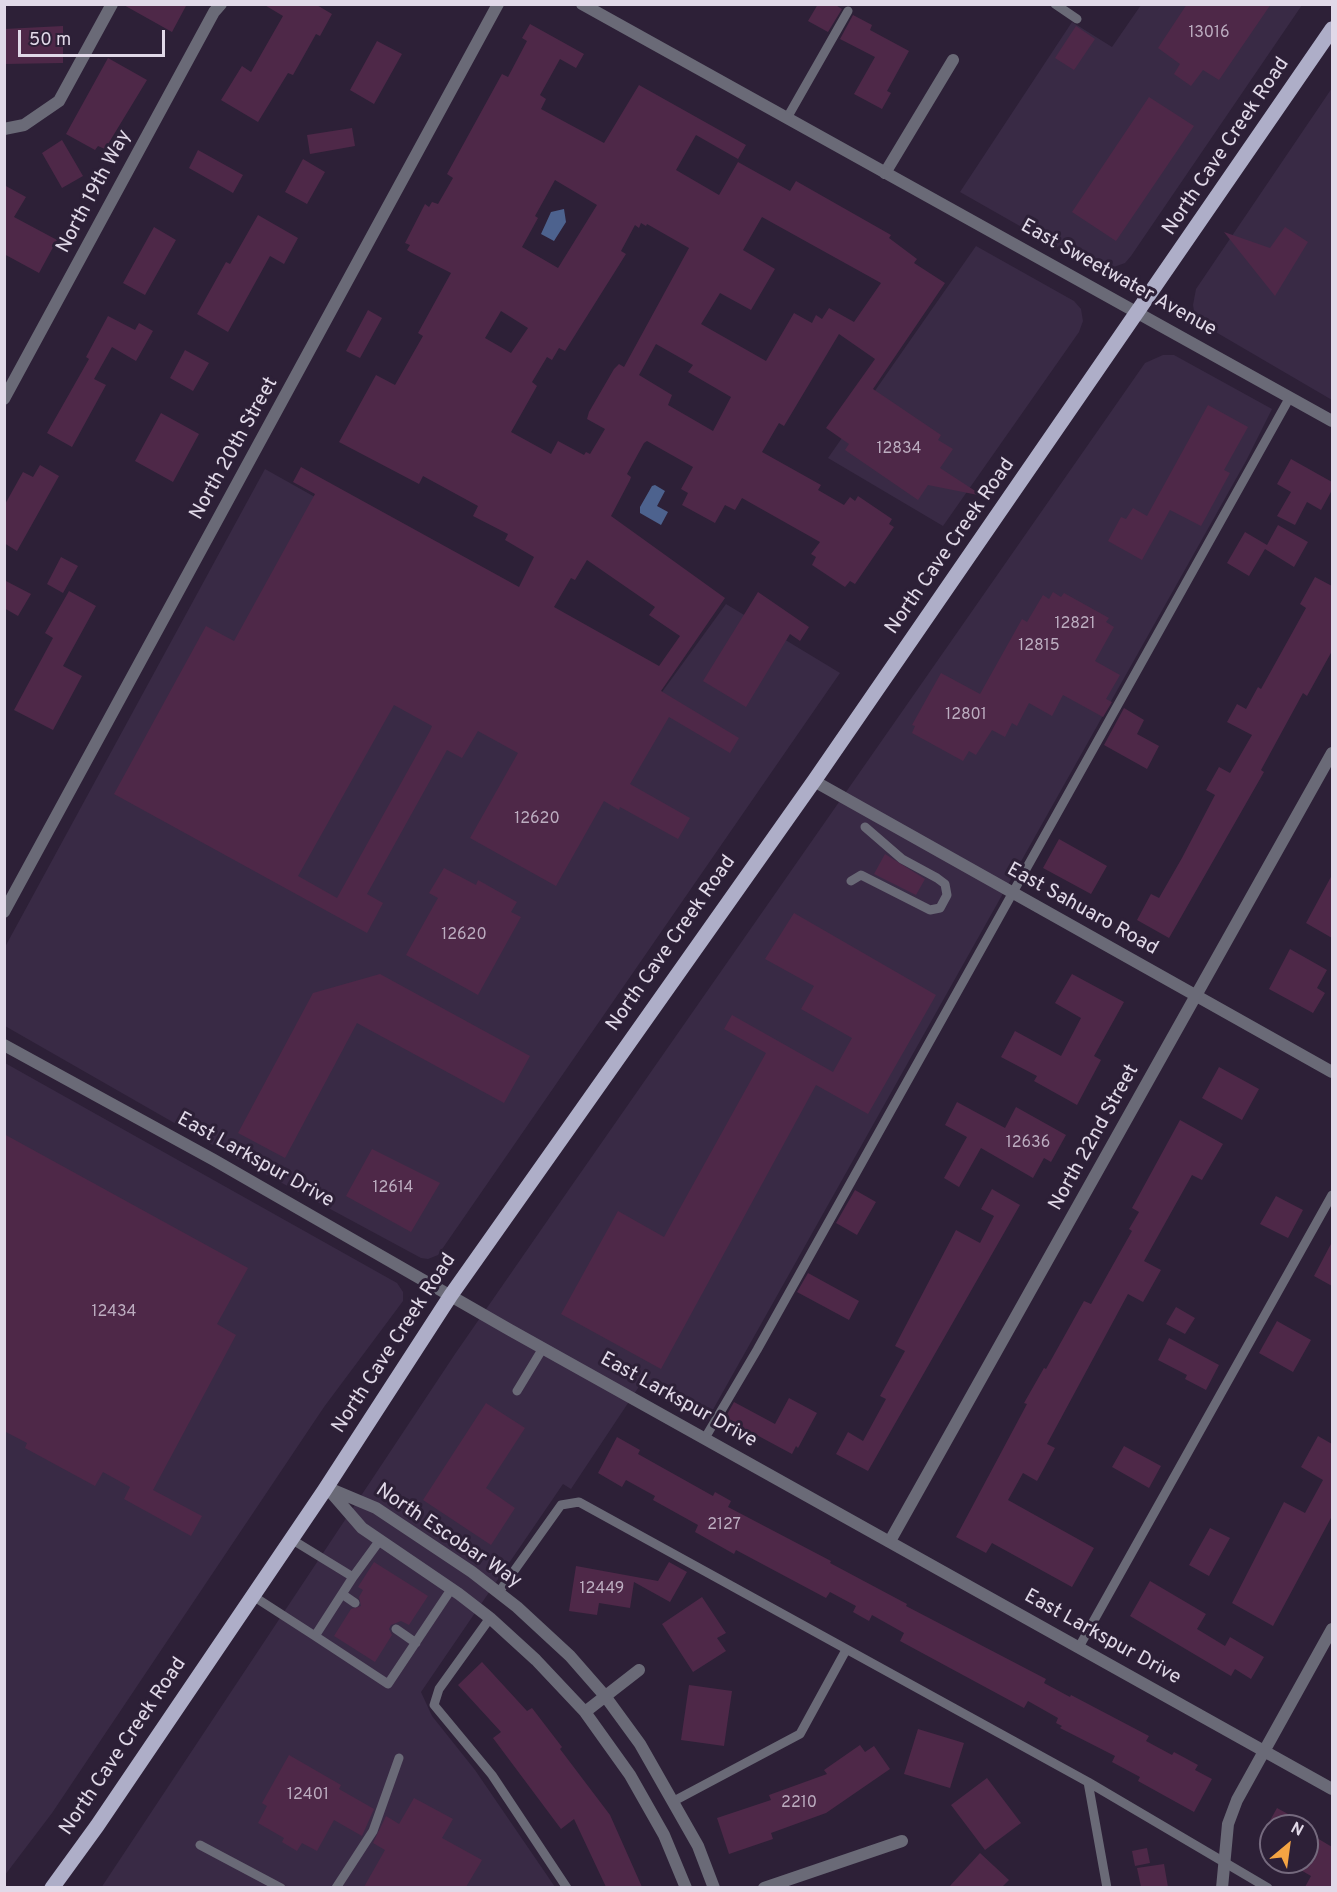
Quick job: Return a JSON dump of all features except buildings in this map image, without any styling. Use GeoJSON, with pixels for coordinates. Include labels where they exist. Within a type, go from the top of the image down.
{"type":"FeatureCollection","features":[{"type":"Feature","properties":{"kind":"main road","name":"North Cave Creek Road"},"geometry":{"type":"LineString","coordinates":[[52,1887],[97,1826],[253,1596],[451,1295],[814,782],[1332,29]]}},
{"type":"Feature","properties":{"kind":"street"},"geometry":{"type":"LineString","coordinates":[[4,129],[24,125],[59,101],[112,4]]}},
{"type":"Feature","properties":{"kind":"street","name":"North 19th Way"},"geometry":{"type":"LineString","coordinates":[[4,399],[214,12],[221,4]]}},
{"type":"Feature","properties":{"kind":"street","name":"North 20th Street"},"geometry":{"type":"LineString","coordinates":[[4,912],[498,4]]}},
{"type":"Feature","properties":{"kind":"street","name":"East Sweetwater Avenue"},"geometry":{"type":"LineString","coordinates":[[582,4],[1332,421]]}},
{"type":"Feature","properties":{"kind":"street"},"geometry":{"type":"LineString","coordinates":[[885,173],[953,60]]}},
{"type":"Feature","properties":{"kind":"street","name":"North 22nd Street"},"geometry":{"type":"LineString","coordinates":[[890,1541],[1332,753]]}},
{"type":"Feature","properties":{"kind":"street","name":"East Sahuaro Road"},"geometry":{"type":"LineString","coordinates":[[814,782],[1332,1072]]}},
{"type":"Feature","properties":{"kind":"street","name":"East Larkspur Drive"},"geometry":{"type":"LineString","coordinates":[[4,1045],[214,1160],[543,1348],[1332,1789]]}},
{"type":"Feature","properties":{"kind":"street","name":"North Escobar Way"},"geometry":{"type":"LineString","coordinates":[[326,1487],[362,1528],[452,1588],[490,1618],[536,1660],[585,1712],[641,1794],[664,1835],[686,1887]]}},
{"type":"Feature","properties":{"kind":"street","name":"North Escobar Way"},"geometry":{"type":"LineString","coordinates":[[326,1487],[376,1508],[499,1592],[570,1656],[605,1696],[640,1744],[698,1846],[714,1887]]}},
{"type":"Feature","properties":{"kind":"street"},"geometry":{"type":"LineString","coordinates":[[1222,1887],[1222,1863],[1228,1824],[1237,1800],[1332,1629]]}},
{"type":"Feature","properties":{"kind":"street"},"geometry":{"type":"LineString","coordinates":[[585,1712],[639,1670]]}},
{"type":"Feature","properties":{"kind":"street"},"geometry":{"type":"LineString","coordinates":[[764,1887],[902,1841]]}},
{"type":"Feature","properties":{"kind":"lane"},"geometry":{"type":"LineString","coordinates":[[1054,4],[1077,19]]}},
{"type":"Feature","properties":{"kind":"lane"},"geometry":{"type":"LineString","coordinates":[[787,118],[848,11]]}},
{"type":"Feature","properties":{"kind":"lane"},"geometry":{"type":"LineString","coordinates":[[705,1438],[1290,397]]}},
{"type":"Feature","properties":{"kind":"lane"},"geometry":{"type":"LineString","coordinates":[[851,881],[861,875],[930,910],[940,908],[947,895],[945,884],[902,859],[865,827]]}},
{"type":"Feature","properties":{"kind":"lane"},"geometry":{"type":"LineString","coordinates":[[1078,1647],[1332,1195]]}},
{"type":"Feature","properties":{"kind":"lane"},"geometry":{"type":"LineString","coordinates":[[517,1391],[543,1348]]}},
{"type":"Feature","properties":{"kind":"lane"},"geometry":{"type":"LineString","coordinates":[[499,1592],[561,1505],[579,1502],[1088,1782],[1222,1863],[1268,1887]]}},
{"type":"Feature","properties":{"kind":"lane"},"geometry":{"type":"LineString","coordinates":[[291,1539],[353,1577]]}},
{"type":"Feature","properties":{"kind":"lane"},"geometry":{"type":"LineString","coordinates":[[315,1636],[380,1540]]}},
{"type":"Feature","properties":{"kind":"lane"},"geometry":{"type":"LineString","coordinates":[[253,1596],[388,1684],[452,1588]]}},
{"type":"Feature","properties":{"kind":"lane"},"geometry":{"type":"LineString","coordinates":[[342,1594],[355,1603]]}},
{"type":"Feature","properties":{"kind":"lane"},"geometry":{"type":"LineString","coordinates":[[490,1618],[439,1689],[434,1705],[492,1775],[567,1887]]}},
{"type":"Feature","properties":{"kind":"lane"},"geometry":{"type":"LineString","coordinates":[[396,1629],[416,1642]]}},
{"type":"Feature","properties":{"kind":"lane"},"geometry":{"type":"LineString","coordinates":[[674,1801],[800,1734],[846,1650]]}},
{"type":"Feature","properties":{"kind":"lane"},"geometry":{"type":"LineString","coordinates":[[336,1887],[373,1831],[399,1758]]}},
{"type":"Feature","properties":{"kind":"lane"},"geometry":{"type":"LineString","coordinates":[[1088,1782],[1107,1887]]}},
{"type":"Feature","properties":{"kind":"lane"},"geometry":{"type":"LineString","coordinates":[[200,1845],[281,1887]]}},
{"type":"Feature","properties":{"kind":"shaded area"},"geometry":{"type":"Polygon","coordinates":[[[1141,5],[1302,5],[1131,256],[1125,263],[1111,268],[1062,250],[960,192],[1072,22],[1112,47],[1141,5]]]}},
{"type":"Feature","properties":{"kind":"shaded area"},"geometry":{"type":"Polygon","coordinates":[[[1332,88],[1332,400],[1202,324],[1195,317],[1193,305],[1196,289],[1332,88]]]}},
{"type":"Feature","properties":{"kind":"shaded area"},"geometry":{"type":"Polygon","coordinates":[[[976,246],[1074,301],[1081,309],[1083,321],[1079,332],[943,526],[828,458],[976,246]]]}},
{"type":"Feature","properties":{"kind":"shaded area"},"geometry":{"type":"Polygon","coordinates":[[[1163,355],[1174,355],[1272,409],[1246,461],[706,1422],[640,1385],[571,1489],[563,1484],[421,1692],[432,1716],[475,1770],[555,1887],[101,1888],[455,1354],[1145,363],[1163,355]]]}},
{"type":"Feature","properties":{"kind":"shaded area"},"geometry":{"type":"Polygon","coordinates":[[[265,469],[662,692],[726,604],[840,673],[438,1255],[428,1259],[421,1258],[232,1156],[5,1026],[5,947],[265,469]]]}},
{"type":"Feature","properties":{"kind":"shaded area"},"geometry":{"type":"Polygon","coordinates":[[[5,1063],[397,1283],[403,1292],[403,1301],[324,1407],[52,1813],[5,1875],[5,1063]]]}},
{"type":"Feature","properties":{"kind":"water"},"geometry":{"type":"Polygon","coordinates":[[[564,209],[566,222],[554,241],[541,234],[551,212],[564,209]]]}},
{"type":"Feature","properties":{"kind":"water"},"geometry":{"type":"Polygon","coordinates":[[[655,485],[665,491],[657,506],[668,512],[661,525],[640,513],[640,507],[652,486],[655,485]]]}}]}
